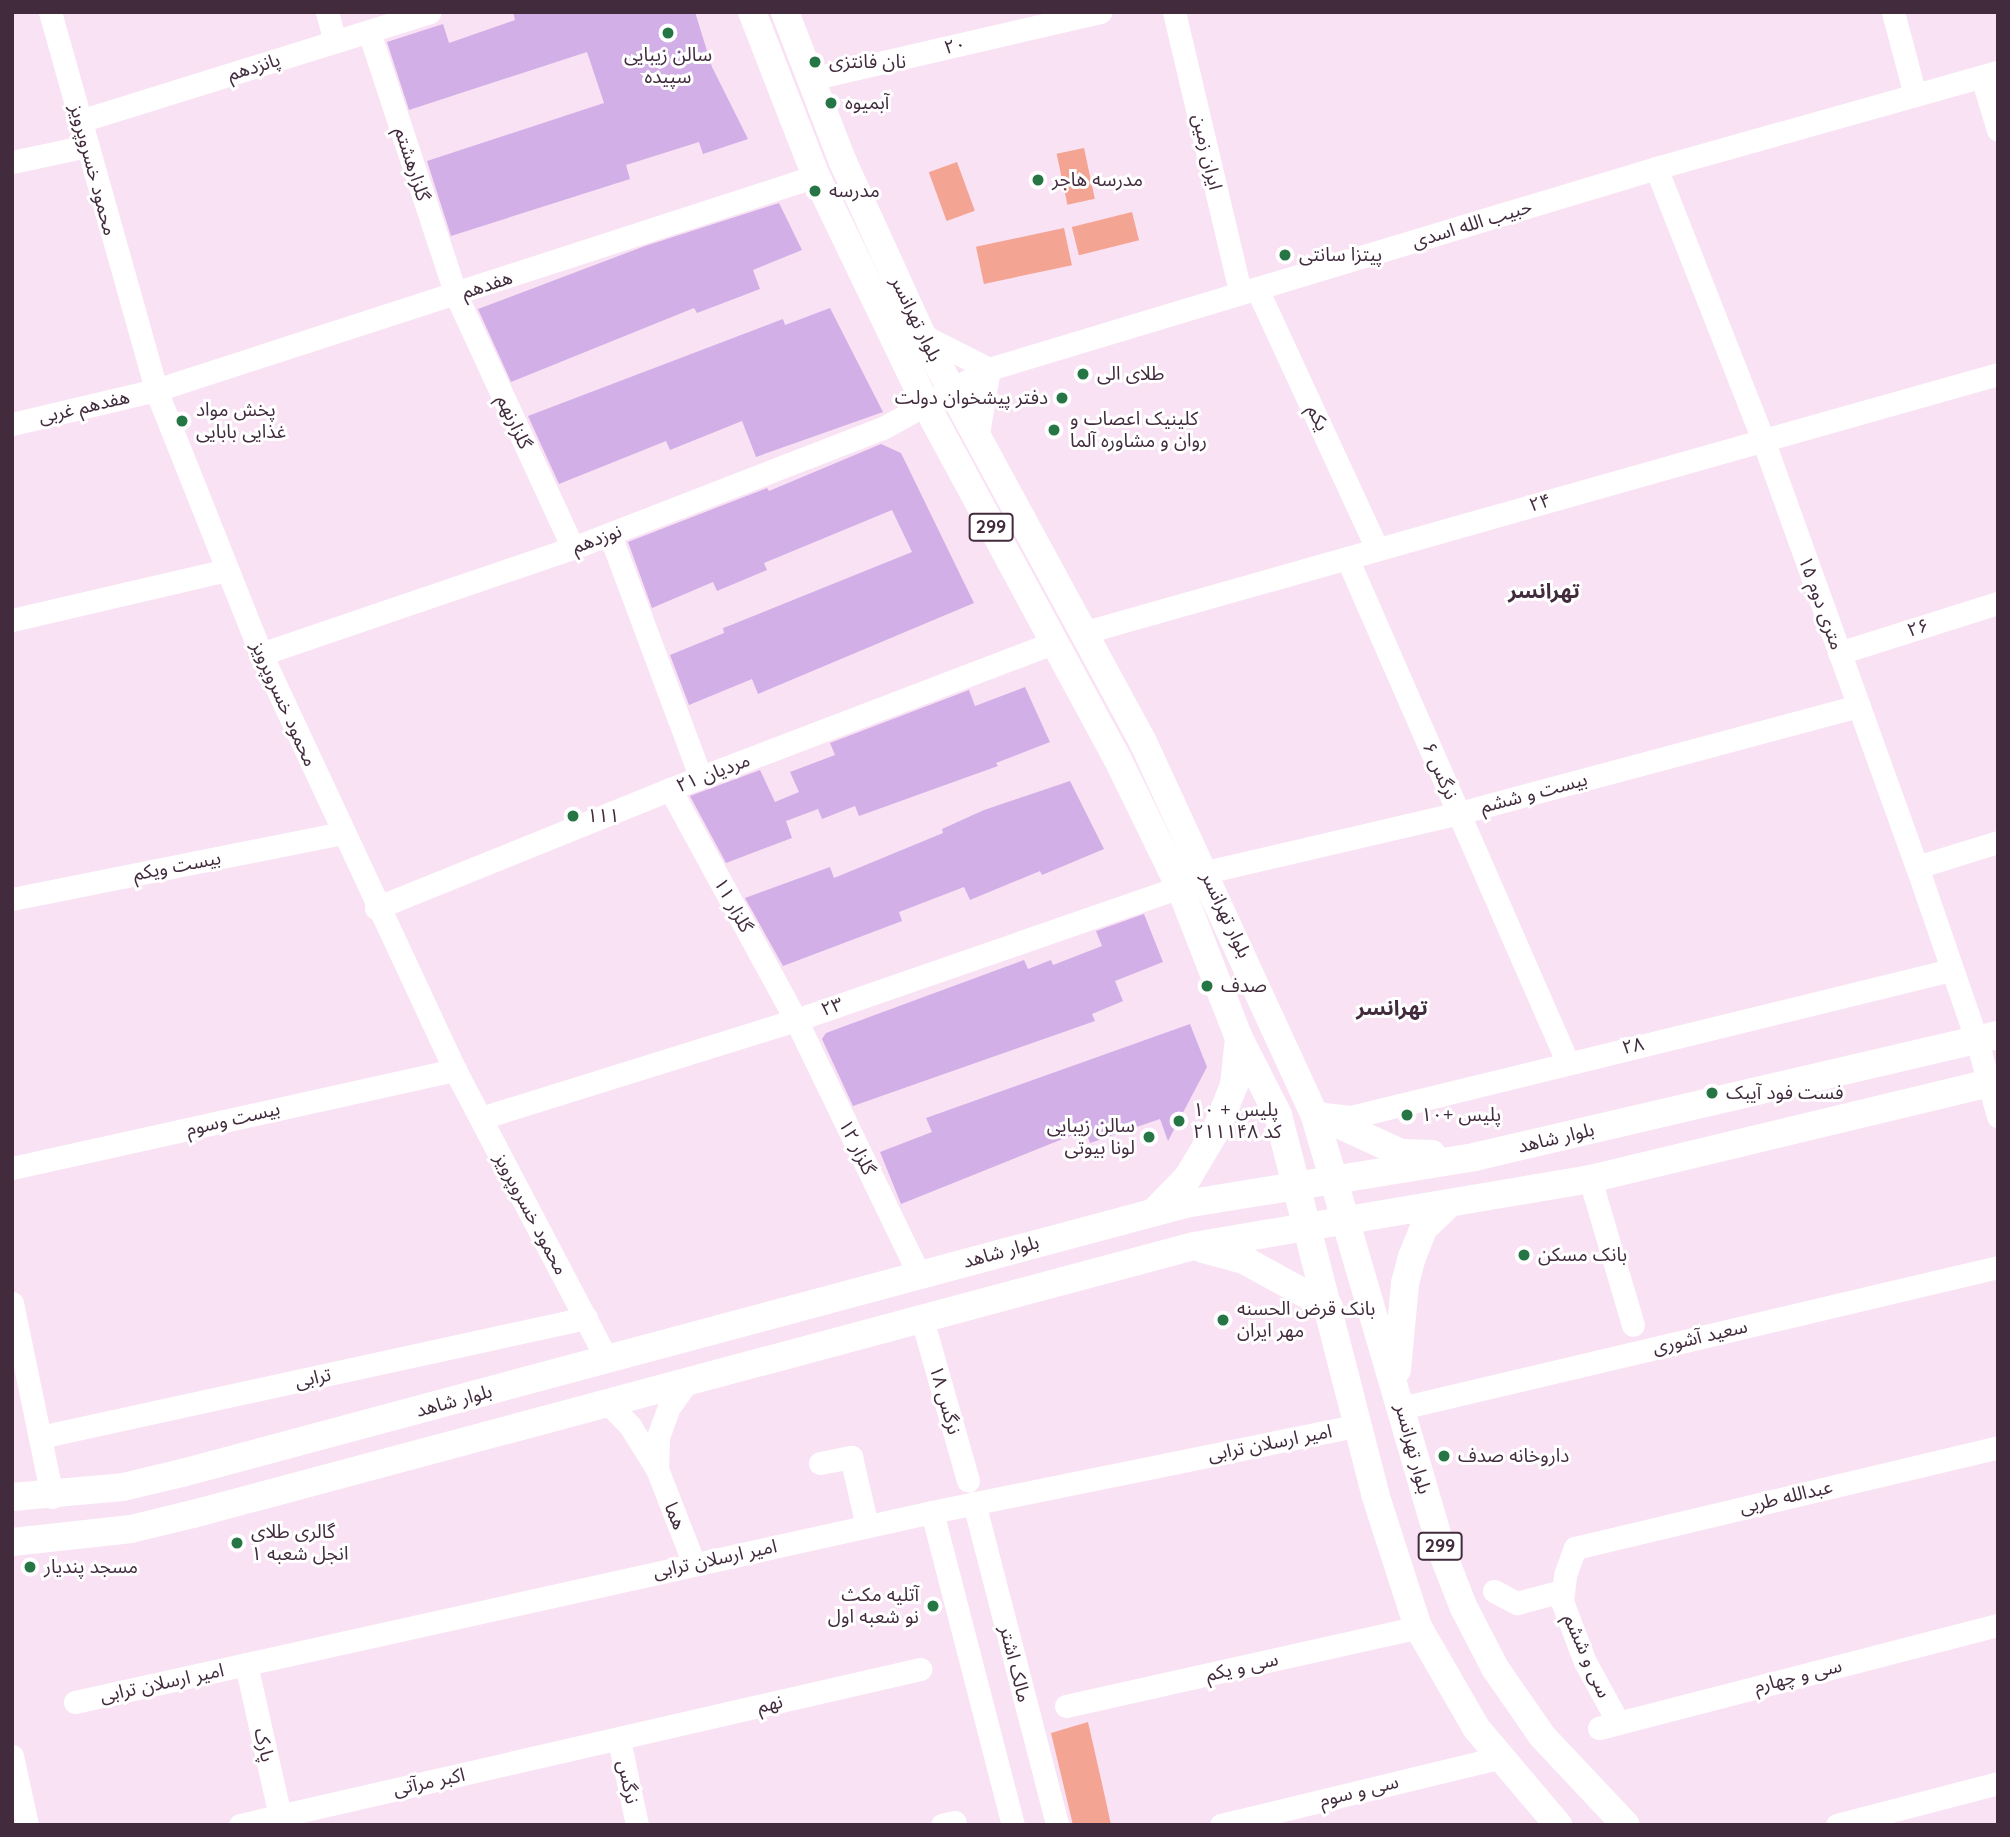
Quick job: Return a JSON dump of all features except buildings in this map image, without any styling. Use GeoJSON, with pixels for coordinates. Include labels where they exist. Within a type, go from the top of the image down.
{"type":"FeatureCollection","features":[{"type":"Feature","properties":{"kind":"main road","name":"بلوار تهرانسر"},"geometry":{"type":"LineString","coordinates":[[752,12],[816,176],[923,367],[951,391],[1082,633],[1206,872],[1314,1113],[1348,1220],[1442,1552],[1495,1668],[1542,1736],[1626,1825]]}},
{"type":"Feature","properties":{"kind":"main road","name":"بلوار تهرانسر"},"geometry":{"type":"LineString","coordinates":[[785,12],[810,79],[922,335],[926,405],[1117,758],[1180,887],[1239,1038],[1258,1069],[1278,1115],[1358,1425],[1418,1627],[1455,1695],[1497,1758],[1558,1825]]}},
{"type":"Feature","properties":{"kind":"main road"},"geometry":{"type":"LineString","coordinates":[[940,431],[944,414],[953,410],[971,428]]}},
{"type":"Feature","properties":{"kind":"main road"},"geometry":{"type":"LineString","coordinates":[[1154,1212],[1188,1177],[1216,1130],[1234,1085],[1239,1038]]}},
{"type":"Feature","properties":{"kind":"main road","name":"بلوار شاهد"},"geometry":{"type":"LineString","coordinates":[[12,1497],[52,1497],[170,1476],[1185,1204],[1474,1157],[1987,1038]]}},
{"type":"Feature","properties":{"kind":"main road"},"geometry":{"type":"LineString","coordinates":[[12,1542],[131,1529],[1194,1247],[1307,1226],[1447,1206],[1590,1178],[1994,1082]]}},
{"type":"Feature","properties":{"kind":"main road"},"geometry":{"type":"LineString","coordinates":[[1314,1113],[1401,1153],[1474,1157]]}},
{"type":"Feature","properties":{"kind":"main road"},"geometry":{"type":"LineString","coordinates":[[1185,1204],[1194,1247]]}},
{"type":"Feature","properties":{"kind":"main road"},"geometry":{"type":"LineString","coordinates":[[1398,1395],[1405,1283],[1423,1228],[1447,1206]]}},
{"type":"Feature","properties":{"kind":"main road"},"geometry":{"type":"LineString","coordinates":[[1194,1247],[1244,1260],[1329,1307]]}},
{"type":"Feature","properties":{"kind":"street","name":"محمود خسروپرویز"},"geometry":{"type":"LineString","coordinates":[[50,12],[156,390],[261,654],[376,908],[454,1070],[607,1359]]}},
{"type":"Feature","properties":{"kind":"street"},"geometry":{"type":"LineString","coordinates":[[327,12],[335,41]]}},
{"type":"Feature","properties":{"kind":"street","name":"پانزدهم"},"geometry":{"type":"LineString","coordinates":[[80,121],[429,12]]}},
{"type":"Feature","properties":{"kind":"street","name":"۲۰"},"geometry":{"type":"LineString","coordinates":[[810,79],[1100,12]]}},
{"type":"Feature","properties":{"kind":"street","name":"ایران زمین"},"geometry":{"type":"LineString","coordinates":[[1174,12],[1249,290]]}},
{"type":"Feature","properties":{"kind":"street"},"geometry":{"type":"LineString","coordinates":[[1893,12],[1915,95]]}},
{"type":"Feature","properties":{"kind":"street","name":"گلزارهشتم"},"geometry":{"type":"LineString","coordinates":[[369,32],[456,295]]}},
{"type":"Feature","properties":{"kind":"street"},"geometry":{"type":"LineString","coordinates":[[1990,74],[1998,130]]}},
{"type":"Feature","properties":{"kind":"street","name":"حبیب الله اسدی"},"geometry":{"type":"LineString","coordinates":[[951,391],[989,369],[1656,168],[1990,74]]}},
{"type":"Feature","properties":{"kind":"street"},"geometry":{"type":"LineString","coordinates":[[12,162],[87,146]]}},
{"type":"Feature","properties":{"kind":"street","name":"۱۵ متری دوم"},"geometry":{"type":"LineString","coordinates":[[1656,168],[1763,440],[1917,867],[1951,970],[1987,1038],[1998,1116]]}},
{"type":"Feature","properties":{"kind":"street","name":"هفدهم"},"geometry":{"type":"LineString","coordinates":[[156,390],[456,295],[816,176]]}},
{"type":"Feature","properties":{"kind":"street","name":"یکم"},"geometry":{"type":"LineString","coordinates":[[1249,290],[1377,549]]}},
{"type":"Feature","properties":{"kind":"street","name":"گلزارنهم"},"geometry":{"type":"LineString","coordinates":[[456,295],[573,548]]}},
{"type":"Feature","properties":{"kind":"street"},"geometry":{"type":"LineString","coordinates":[[922,335],[989,369],[971,428]]}},
{"type":"Feature","properties":{"kind":"street","name":"۲۴"},"geometry":{"type":"LineString","coordinates":[[1082,633],[1998,374]]}},
{"type":"Feature","properties":{"kind":"street","name":"هفدهم غربی"},"geometry":{"type":"LineString","coordinates":[[12,424],[156,390]]}},
{"type":"Feature","properties":{"kind":"street","name":"نوزدهم"},"geometry":{"type":"LineString","coordinates":[[261,654],[610,535],[883,428],[951,391]]}},
{"type":"Feature","properties":{"kind":"street"},"geometry":{"type":"LineString","coordinates":[[610,535],[701,778]]}},
{"type":"Feature","properties":{"kind":"street","name":"نرگس ۶"},"geometry":{"type":"LineString","coordinates":[[1347,558],[1567,1061]]}},
{"type":"Feature","properties":{"kind":"street"},"geometry":{"type":"LineString","coordinates":[[12,620],[227,570]]}},
{"type":"Feature","properties":{"kind":"street","name":"۲۶"},"geometry":{"type":"LineString","coordinates":[[1839,653],[1998,603]]}},
{"type":"Feature","properties":{"kind":"street","name":"۲۱ مردیان"},"geometry":{"type":"LineString","coordinates":[[376,908],[670,789],[1053,643]]}},
{"type":"Feature","properties":{"kind":"street","name":"بیست و ششم"},"geometry":{"type":"LineString","coordinates":[[1206,872],[1459,813],[1859,706]]}},
{"type":"Feature","properties":{"kind":"street","name":"گلزار ۱۱"},"geometry":{"type":"LineString","coordinates":[[670,789],[796,1020]]}},
{"type":"Feature","properties":{"kind":"street","name":"بیست ویکم"},"geometry":{"type":"LineString","coordinates":[[12,899],[342,833]]}},
{"type":"Feature","properties":{"kind":"street"},"geometry":{"type":"LineString","coordinates":[[1917,867],[1998,842]]}},
{"type":"Feature","properties":{"kind":"street","name":"۲۳"},"geometry":{"type":"LineString","coordinates":[[481,1118],[796,1020],[1180,887]]}},
{"type":"Feature","properties":{"kind":"street","name":"۲۸"},"geometry":{"type":"LineString","coordinates":[[1314,1113],[1352,1117],[1567,1061],[1951,970]]}},
{"type":"Feature","properties":{"kind":"street","name":"گلزار ۱۲"},"geometry":{"type":"LineString","coordinates":[[796,1020],[919,1274]]}},
{"type":"Feature","properties":{"kind":"street","name":"بیست وسوم"},"geometry":{"type":"LineString","coordinates":[[12,1168],[454,1070]]}},
{"type":"Feature","properties":{"kind":"street"},"geometry":{"type":"LineString","coordinates":[[1590,1178],[1633,1325]]}},
{"type":"Feature","properties":{"kind":"street","name":"سعید آشوری"},"geometry":{"type":"LineString","coordinates":[[1398,1395],[1998,1267]]}},
{"type":"Feature","properties":{"kind":"street"},"geometry":{"type":"LineString","coordinates":[[12,1303],[52,1497]]}},
{"type":"Feature","properties":{"kind":"street","name":"ترابی"},"geometry":{"type":"LineString","coordinates":[[40,1437],[586,1318]]}},
{"type":"Feature","properties":{"kind":"street","name":"نرگس ۱۸"},"geometry":{"type":"LineString","coordinates":[[922,1319],[971,1492]]}},
{"type":"Feature","properties":{"kind":"street"},"geometry":{"type":"LineString","coordinates":[[657,1469],[658,1437],[669,1407],[688,1381]]}},
{"type":"Feature","properties":{"kind":"street"},"geometry":{"type":"LineString","coordinates":[[608,1403],[630,1426],[657,1469]]}},
{"type":"Feature","properties":{"kind":"street","name":"امیر ارسلان ترابی"},"geometry":{"type":"LineString","coordinates":[[75,1702],[932,1511],[971,1492],[1358,1425]]}},
{"type":"Feature","properties":{"kind":"street","name":"عبدالله طربی"},"geometry":{"type":"LineString","coordinates":[[1574,1548],[1998,1447]]}},
{"type":"Feature","properties":{"kind":"street"},"geometry":{"type":"LineString","coordinates":[[820,1463],[851,1457],[867,1526]]}},
{"type":"Feature","properties":{"kind":"street","name":"هما"},"geometry":{"type":"LineString","coordinates":[[657,1469],[694,1564]]}},
{"type":"Feature","properties":{"kind":"street","name":"مالک اشتر"},"geometry":{"type":"LineString","coordinates":[[971,1492],[1057,1825]]}},
{"type":"Feature","properties":{"kind":"street"},"geometry":{"type":"LineString","coordinates":[[932,1511],[1013,1825]]}},
{"type":"Feature","properties":{"kind":"street","name":"سی و ششم"},"geometry":{"type":"LineString","coordinates":[[1574,1548],[1562,1591],[1608,1725]]}},
{"type":"Feature","properties":{"kind":"street"},"geometry":{"type":"LineString","coordinates":[[1494,1591],[1517,1604],[1562,1591]]}},
{"type":"Feature","properties":{"kind":"street","name":"سی و چهارم"},"geometry":{"type":"LineString","coordinates":[[1608,1725],[1998,1625]]}},
{"type":"Feature","properties":{"kind":"street","name":"سی و یکم"},"geometry":{"type":"LineString","coordinates":[[1066,1706],[1418,1627]]}},
{"type":"Feature","properties":{"kind":"street","name":"پارک"},"geometry":{"type":"LineString","coordinates":[[246,1664],[281,1820]]}},
{"type":"Feature","properties":{"kind":"street","name":"نهم"},"geometry":{"type":"LineString","coordinates":[[619,1740],[920,1669]]}},
{"type":"Feature","properties":{"kind":"street","name":"اکبر مرآتی"},"geometry":{"type":"LineString","coordinates":[[240,1825],[281,1820],[619,1740]]}},
{"type":"Feature","properties":{"kind":"street","name":"نرگس"},"geometry":{"type":"LineString","coordinates":[[619,1740],[638,1825]]}},
{"type":"Feature","properties":{"kind":"street"},"geometry":{"type":"LineString","coordinates":[[12,1756],[27,1825]]}},
{"type":"Feature","properties":{"kind":"street","name":"سی و سوم"},"geometry":{"type":"LineString","coordinates":[[1222,1825],[1497,1758]]}},
{"type":"Feature","properties":{"kind":"street"},"geometry":{"type":"LineString","coordinates":[[1837,1825],[1998,1783]]}},
{"type":"Feature","properties":{"kind":"shaded area"},"geometry":{"type":"Polygon","coordinates":[[[1084,148],[1095,199],[1067,205],[1057,154],[1084,148]]]}},
{"type":"Feature","properties":{"kind":"shaded area"},"geometry":{"type":"Polygon","coordinates":[[[957,162],[975,211],[947,221],[929,172],[957,162]]]}},
{"type":"Feature","properties":{"kind":"shaded area"},"geometry":{"type":"Polygon","coordinates":[[[1132,212],[1139,240],[1079,255],[1072,227],[1132,212]]]}},
{"type":"Feature","properties":{"kind":"shaded area"},"geometry":{"type":"Polygon","coordinates":[[[1064,228],[1072,265],[984,284],[976,247],[1064,228]]]}},
{"type":"Feature","properties":{"kind":"shaded area"},"geometry":{"type":"Polygon","coordinates":[[[1088,1722],[1111,1825],[1073,1825],[1051,1733],[1088,1722]]]}},
{"type":"Feature","properties":{"kind":"place","name":"سالن زیبایی سپیده"},"geometry":{"type":"Point","coordinates":[668,33]}},
{"type":"Feature","properties":{"kind":"place","name":"نان فانتزی"},"geometry":{"type":"Point","coordinates":[815,62]}},
{"type":"Feature","properties":{"kind":"place","name":"آبمیوه"},"geometry":{"type":"Point","coordinates":[831,103]}},
{"type":"Feature","properties":{"kind":"place","name":"مدرسه هاجر"},"geometry":{"type":"Point","coordinates":[1038,180]}},
{"type":"Feature","properties":{"kind":"place","name":"مدرسه"},"geometry":{"type":"Point","coordinates":[815,191]}},
{"type":"Feature","properties":{"kind":"place","name":"پیتزا سانتی"},"geometry":{"type":"Point","coordinates":[1285,255]}},
{"type":"Feature","properties":{"kind":"place","name":"طلای الی"},"geometry":{"type":"Point","coordinates":[1083,374]}},
{"type":"Feature","properties":{"kind":"place","name":"دفتر پیشخوان دولت"},"geometry":{"type":"Point","coordinates":[1062,398]}},
{"type":"Feature","properties":{"kind":"place","name":"پخش مواد غذایی بابایی"},"geometry":{"type":"Point","coordinates":[182,421]}},
{"type":"Feature","properties":{"kind":"place","name":"کلینیک اعصاب و روان و مشاوره آلما"},"geometry":{"type":"Point","coordinates":[1054,430]}},
{"type":"Feature","properties":{"kind":"place","name":"۱۱۱"},"geometry":{"type":"Point","coordinates":[573,816]}},
{"type":"Feature","properties":{"kind":"place","name":"صدف"},"geometry":{"type":"Point","coordinates":[1207,986]}},
{"type":"Feature","properties":{"kind":"place","name":"فست فود آیبک"},"geometry":{"type":"Point","coordinates":[1712,1093]}},
{"type":"Feature","properties":{"kind":"place","name":"پلیس +۱۰"},"geometry":{"type":"Point","coordinates":[1407,1115]}},
{"type":"Feature","properties":{"kind":"place","name":"پلیس + ۱۰ کد ۲۱۱۱۴۸"},"geometry":{"type":"Point","coordinates":[1179,1121]}},
{"type":"Feature","properties":{"kind":"place","name":"سالن زیبایی لونا بیوتی"},"geometry":{"type":"Point","coordinates":[1149,1137]}},
{"type":"Feature","properties":{"kind":"place","name":"بانک مسکن"},"geometry":{"type":"Point","coordinates":[1524,1255]}},
{"type":"Feature","properties":{"kind":"place","name":"بانک قرض الحسنه مهر ایران"},"geometry":{"type":"Point","coordinates":[1223,1320]}},
{"type":"Feature","properties":{"kind":"place","name":"داروخانه صدف"},"geometry":{"type":"Point","coordinates":[1444,1456]}},
{"type":"Feature","properties":{"kind":"place","name":"گالری طلای انجل شعبه ۱"},"geometry":{"type":"Point","coordinates":[237,1543]}},
{"type":"Feature","properties":{"kind":"place","name":"مسجد پندیار"},"geometry":{"type":"Point","coordinates":[30,1567]}},
{"type":"Feature","properties":{"kind":"place","name":"آتلیه مکث نو شعبه اول"},"geometry":{"type":"Point","coordinates":[933,1606]}},
{"type":"Feature","properties":{"kind":"district","name":"تهرانسر"},"geometry":{"type":"Point","coordinates":[1544,590]}},
{"type":"Feature","properties":{"kind":"district","name":"تهرانسر"},"geometry":{"type":"Point","coordinates":[1392,1007]}}]}
